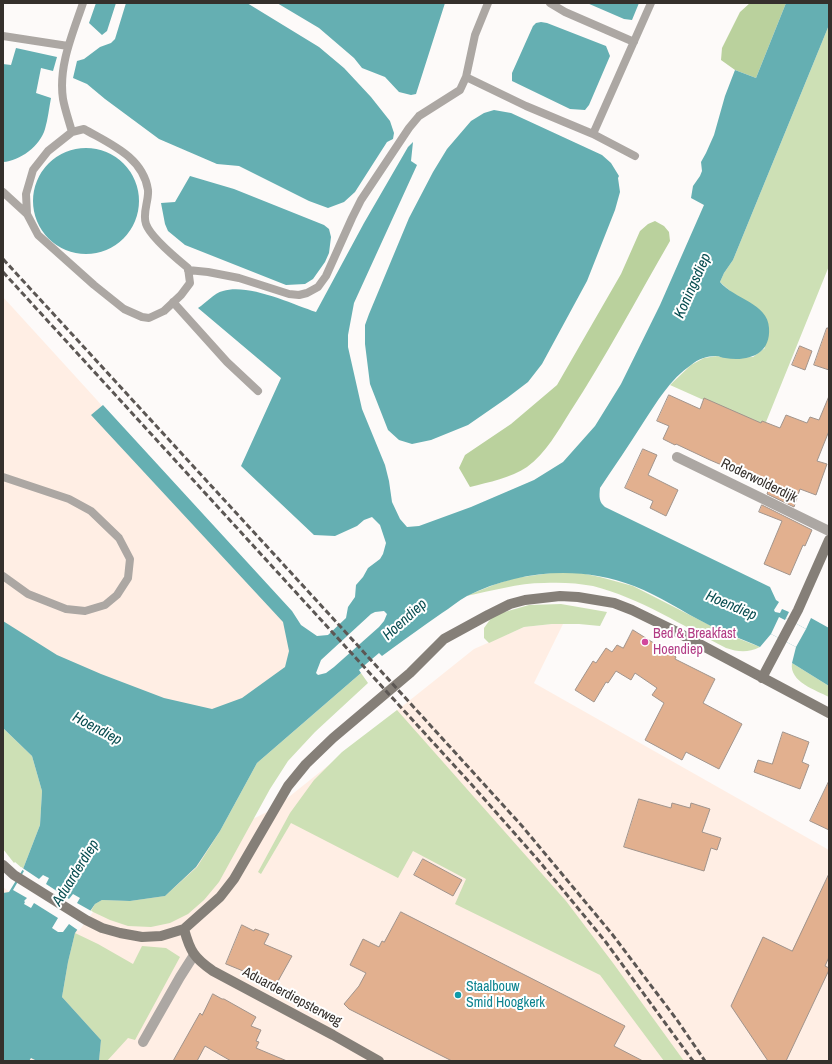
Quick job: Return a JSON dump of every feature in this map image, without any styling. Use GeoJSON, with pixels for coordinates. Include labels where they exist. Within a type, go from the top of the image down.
{"type":"FeatureCollection","features":[{"type":"Feature","properties":{"kind":"main road"},"geometry":{"type":"LineString","coordinates":[[762,678],[798,610],[829,540]]}},
{"type":"Feature","properties":{"kind":"main road"},"geometry":{"type":"LineString","coordinates":[[3,865],[14,875],[86,920],[102,928],[120,933],[142,936],[161,936],[184,929],[220,897],[234,879],[288,786],[306,764],[333,738],[410,673],[444,640],[510,604],[525,600],[560,596],[578,597],[614,603],[675,631],[829,713]]}},
{"type":"Feature","properties":{"kind":"main road","name":"Aduarderdiepsterweg"},"geometry":{"type":"LineString","coordinates":[[184,929],[189,947],[194,955],[213,971],[379,1061]]}},
{"type":"Feature","properties":{"kind":"street","name":"Roderwolderdijk"},"geometry":{"type":"LineString","coordinates":[[677,457],[829,531]]}},
{"type":"Feature","properties":{"kind":"street"},"geometry":{"type":"LineString","coordinates":[[143,1042],[180,976],[194,955]]}},
{"type":"Feature","properties":{"kind":"lane"},"geometry":{"type":"LineString","coordinates":[[72,132],[63,99],[62,78],[68,46],[83,3]]}},
{"type":"Feature","properties":{"kind":"lane"},"geometry":{"type":"LineString","coordinates":[[188,270],[239,278],[290,294],[299,295],[318,288],[326,276],[361,200],[398,143],[418,116],[460,90],[466,77],[475,35],[488,3]]}},
{"type":"Feature","properties":{"kind":"lane"},"geometry":{"type":"LineString","coordinates":[[550,3],[565,12],[634,42]]}},
{"type":"Feature","properties":{"kind":"lane"},"geometry":{"type":"LineString","coordinates":[[593,134],[651,3]]}},
{"type":"Feature","properties":{"kind":"lane"},"geometry":{"type":"LineString","coordinates":[[3,36],[68,46]]}},
{"type":"Feature","properties":{"kind":"lane"},"geometry":{"type":"LineString","coordinates":[[466,77],[526,106],[593,134],[635,156]]}},
{"type":"Feature","properties":{"kind":"lane"},"geometry":{"type":"LineString","coordinates":[[3,192],[27,214],[38,235],[83,276],[124,310],[149,318],[164,311],[181,295],[190,283],[188,268],[173,256],[155,237],[146,223],[148,192],[144,176],[133,160],[121,149],[84,129],[72,132],[48,152],[33,170],[26,194],[27,214]]}},
{"type":"Feature","properties":{"kind":"lane"},"geometry":{"type":"LineString","coordinates":[[173,302],[227,362],[258,391]]}},
{"type":"Feature","properties":{"kind":"lane"},"geometry":{"type":"LineString","coordinates":[[3,477],[69,499],[91,511],[119,538],[130,559],[128,578],[117,595],[105,605],[85,611],[66,609],[28,594],[3,576]]}},
{"type":"Feature","properties":{"kind":"shaded area"},"geometry":{"type":"Polygon","coordinates":[[[3,297],[96,399],[284,614],[307,657],[229,724],[3,637],[3,297]]]}},
{"type":"Feature","properties":{"kind":"shaded area"},"geometry":{"type":"Polygon","coordinates":[[[563,624],[534,683],[829,850],[829,1061],[3,1061],[3,887],[47,921],[275,808],[474,649],[524,627],[563,624]]]}},
{"type":"Feature","properties":{"kind":"green space"},"geometry":{"type":"Polygon","coordinates":[[[750,3],[786,3],[756,78],[735,70],[721,60],[722,48],[740,12],[750,3]]]}},
{"type":"Feature","properties":{"kind":"green space"},"geometry":{"type":"Polygon","coordinates":[[[829,25],[829,266],[764,427],[670,385],[691,365],[704,358],[717,356],[725,358],[753,357],[765,348],[730,291],[720,282],[733,260],[829,25]]]}},
{"type":"Feature","properties":{"kind":"green space"},"geometry":{"type":"Polygon","coordinates":[[[655,221],[664,226],[669,232],[670,241],[596,370],[561,427],[540,455],[521,471],[500,479],[470,487],[459,468],[465,455],[511,424],[557,385],[621,274],[640,231],[648,224],[655,221]]]}},
{"type":"Feature","properties":{"kind":"green space"},"geometry":{"type":"Polygon","coordinates":[[[558,572],[581,573],[633,586],[727,634],[760,647],[743,651],[726,648],[644,605],[610,591],[593,586],[575,583],[534,583],[466,596],[515,578],[558,572]]]}},
{"type":"Feature","properties":{"kind":"green space"},"geometry":{"type":"Polygon","coordinates":[[[561,604],[607,612],[600,626],[552,624],[524,627],[489,643],[484,638],[484,628],[494,615],[529,605],[561,604]]]}},
{"type":"Feature","properties":{"kind":"green space"},"geometry":{"type":"Polygon","coordinates":[[[792,663],[829,686],[829,697],[799,680],[792,670],[792,663]]]}},
{"type":"Feature","properties":{"kind":"green space"},"geometry":{"type":"Polygon","coordinates":[[[361,673],[368,683],[315,732],[288,761],[270,789],[219,882],[204,900],[188,914],[170,923],[151,927],[128,926],[110,920],[91,911],[95,904],[102,900],[130,901],[165,896],[197,867],[220,831],[257,763],[361,673]]]}},
{"type":"Feature","properties":{"kind":"green space"},"geometry":{"type":"Polygon","coordinates":[[[397,710],[566,901],[684,1061],[664,1061],[600,975],[455,904],[466,879],[413,851],[398,878],[291,823],[261,874],[258,872],[290,813],[314,780],[342,752],[397,710]]]}},
{"type":"Feature","properties":{"kind":"green space"},"geometry":{"type":"Polygon","coordinates":[[[3,728],[32,756],[42,791],[40,825],[23,869],[15,862],[14,863],[3,849],[3,728]]]}},
{"type":"Feature","properties":{"kind":"green space"},"geometry":{"type":"Polygon","coordinates":[[[75,933],[133,964],[142,946],[166,948],[180,957],[135,1040],[128,1038],[107,1061],[99,1061],[101,1040],[62,997],[75,933]]]}},
{"type":"Feature","properties":{"kind":"water"},"geometry":{"type":"Polygon","coordinates":[[[96,3],[116,3],[107,31],[102,35],[89,23],[96,3]]]}},
{"type":"Feature","properties":{"kind":"water"},"geometry":{"type":"Polygon","coordinates":[[[126,3],[247,3],[319,47],[344,68],[371,97],[390,121],[394,133],[393,139],[387,142],[355,192],[344,202],[328,208],[309,201],[239,166],[217,164],[159,139],[87,84],[73,78],[77,61],[84,59],[100,47],[111,43],[115,39],[126,3]]]}},
{"type":"Feature","properties":{"kind":"water"},"geometry":{"type":"Polygon","coordinates":[[[277,3],[445,3],[416,94],[411,95],[399,92],[385,77],[362,68],[354,58],[319,28],[277,3]]]}},
{"type":"Feature","properties":{"kind":"water"},"geometry":{"type":"Polygon","coordinates":[[[587,3],[639,3],[632,20],[624,19],[587,3]]]}},
{"type":"Feature","properties":{"kind":"water"},"geometry":{"type":"Polygon","coordinates":[[[786,3],[829,3],[829,25],[733,260],[720,282],[733,293],[757,307],[763,313],[769,328],[769,337],[766,345],[756,355],[741,359],[717,356],[703,358],[683,371],[664,391],[653,407],[600,488],[600,497],[605,507],[770,587],[776,600],[779,602],[774,610],[775,612],[780,613],[782,609],[789,612],[786,618],[806,629],[811,618],[829,628],[829,686],[792,663],[796,647],[771,634],[760,647],[713,627],[644,590],[613,579],[571,573],[550,573],[507,581],[487,587],[467,596],[382,656],[379,653],[359,670],[361,673],[257,763],[220,831],[196,867],[165,896],[130,901],[102,900],[95,904],[75,933],[62,997],[101,1040],[99,1061],[37,1061],[31,1058],[29,1061],[3,1061],[3,893],[9,892],[23,869],[40,825],[42,791],[32,756],[3,728],[3,621],[57,655],[101,674],[164,698],[212,709],[242,698],[285,667],[289,651],[283,622],[91,415],[103,405],[292,611],[301,625],[317,636],[328,635],[346,618],[348,607],[355,597],[356,585],[368,568],[380,559],[383,554],[386,543],[380,525],[372,517],[335,536],[314,535],[241,466],[281,378],[198,308],[216,294],[233,289],[257,292],[316,312],[364,223],[408,147],[413,142],[411,161],[417,165],[354,303],[348,335],[348,347],[362,409],[385,465],[392,502],[400,519],[407,527],[419,526],[471,507],[534,480],[563,462],[595,426],[621,384],[660,305],[704,205],[691,198],[693,186],[702,171],[701,162],[714,135],[725,96],[735,70],[756,78],[786,3]],[[384,611],[371,614],[321,660],[316,673],[318,675],[326,673],[334,667],[379,627],[387,614],[384,611]]]}},
{"type":"Feature","properties":{"kind":"water"},"geometry":{"type":"Polygon","coordinates":[[[541,22],[606,46],[610,56],[589,105],[585,110],[570,109],[512,81],[512,73],[533,26],[536,23],[541,22]]]}},
{"type":"Feature","properties":{"kind":"water"},"geometry":{"type":"Polygon","coordinates":[[[16,48],[57,57],[53,71],[41,68],[36,93],[51,98],[46,125],[39,141],[22,156],[3,162],[3,64],[11,65],[16,48]]]}},
{"type":"Feature","properties":{"kind":"water"},"geometry":{"type":"Polygon","coordinates":[[[494,110],[511,113],[602,155],[611,163],[619,176],[620,192],[615,210],[587,281],[542,364],[528,382],[468,425],[431,440],[412,444],[399,440],[388,430],[370,384],[365,344],[365,325],[409,218],[433,172],[447,149],[471,121],[484,113],[494,110]]]}},
{"type":"Feature","properties":{"kind":"water"},"geometry":{"type":"Polygon","coordinates":[[[86,148],[106,152],[124,163],[135,181],[139,201],[135,221],[124,239],[106,250],[86,254],[66,250],[48,239],[37,221],[33,201],[37,181],[48,163],[66,152],[86,148]]]}},
{"type":"Feature","properties":{"kind":"water"},"geometry":{"type":"Polygon","coordinates":[[[190,176],[234,189],[324,225],[329,229],[331,237],[329,253],[325,262],[313,279],[305,284],[286,285],[185,245],[168,231],[165,224],[161,203],[175,202],[190,176]]]}},
{"type":"Feature","properties":{"kind":"pier"},"geometry":{"type":"Polygon","coordinates":[[[779,617],[785,620],[786,618],[806,629],[796,647],[771,634],[779,617]]]}},
{"type":"Feature","properties":{"kind":"pier"},"geometry":{"type":"Polygon","coordinates":[[[21,867],[39,879],[43,875],[49,878],[46,884],[69,899],[73,894],[80,898],[77,903],[93,912],[79,931],[69,924],[63,932],[58,932],[52,928],[58,918],[34,903],[31,908],[24,904],[24,901],[27,898],[13,890],[24,871],[21,867]]]}},
{"type":"Feature","properties":{"kind":"building"},"geometry":{"type":"Polygon","coordinates":[[[827,328],[829,328],[829,370],[814,365],[827,328]]]}},
{"type":"Feature","properties":{"kind":"building"},"geometry":{"type":"Polygon","coordinates":[[[800,346],[812,351],[805,370],[792,365],[800,346]]]}},
{"type":"Feature","properties":{"kind":"building"},"geometry":{"type":"Polygon","coordinates":[[[669,395],[700,409],[704,398],[761,423],[762,421],[780,428],[786,415],[807,423],[810,417],[819,420],[829,396],[829,431],[817,461],[827,464],[816,495],[800,489],[794,507],[767,494],[769,488],[741,474],[740,476],[723,468],[724,466],[663,439],[669,426],[657,421],[669,395]]]}},
{"type":"Feature","properties":{"kind":"building"},"geometry":{"type":"Polygon","coordinates":[[[643,449],[657,455],[648,475],[678,490],[666,516],[650,508],[653,501],[625,488],[643,449]]]}},
{"type":"Feature","properties":{"kind":"building"},"geometry":{"type":"Polygon","coordinates":[[[762,505],[812,530],[805,546],[803,545],[790,575],[764,564],[782,521],[759,512],[762,505]]]}},
{"type":"Feature","properties":{"kind":"building"},"geometry":{"type":"Polygon","coordinates":[[[633,630],[676,657],[675,659],[715,679],[703,703],[742,724],[719,769],[686,752],[682,760],[645,740],[664,703],[652,695],[657,688],[635,673],[631,680],[616,671],[608,683],[606,682],[594,702],[575,690],[593,661],[596,663],[606,648],[612,652],[617,645],[623,648],[633,630]]]}},
{"type":"Feature","properties":{"kind":"building"},"geometry":{"type":"Polygon","coordinates":[[[783,732],[809,742],[802,762],[809,765],[800,789],[754,772],[758,760],[772,764],[783,732]]]}},
{"type":"Feature","properties":{"kind":"building"},"geometry":{"type":"Polygon","coordinates":[[[829,781],[829,830],[810,821],[829,781]]]}},
{"type":"Feature","properties":{"kind":"building"},"geometry":{"type":"Polygon","coordinates":[[[639,799],[671,808],[672,803],[690,808],[691,803],[710,809],[702,832],[721,838],[717,850],[711,848],[704,871],[624,847],[639,799]]]}},
{"type":"Feature","properties":{"kind":"building"},"geometry":{"type":"Polygon","coordinates":[[[423,859],[462,880],[453,896],[414,875],[423,859]]]}},
{"type":"Feature","properties":{"kind":"building"},"geometry":{"type":"Polygon","coordinates":[[[829,874],[829,957],[825,966],[829,968],[829,970],[786,1061],[768,1061],[731,1006],[763,937],[792,951],[829,874]]]}},
{"type":"Feature","properties":{"kind":"building","name":"Staalbouw Smid Hoogkerk"},"geometry":{"type":"Polygon","coordinates":[[[401,912],[625,1026],[614,1046],[643,1061],[452,1061],[349,1009],[344,1004],[359,986],[366,973],[350,965],[363,939],[379,947],[382,941],[384,942],[401,912]]]}},
{"type":"Feature","properties":{"kind":"building"},"geometry":{"type":"Polygon","coordinates":[[[242,925],[254,931],[255,929],[269,934],[264,944],[292,956],[273,990],[251,979],[253,975],[226,964],[242,925]]]}},
{"type":"Feature","properties":{"kind":"building"},"geometry":{"type":"Polygon","coordinates":[[[213,994],[256,1017],[251,1026],[261,1030],[256,1041],[259,1042],[256,1048],[287,1061],[231,1061],[205,1046],[197,1061],[173,1061],[200,1013],[202,1015],[213,994]]]}},
{"type":"Feature","properties":{"kind":"railway"},"geometry":{"type":"LineString","coordinates":[[3,259],[522,826],[612,934],[677,1020],[705,1061]]}},
{"type":"Feature","properties":{"kind":"railway"},"geometry":{"type":"LineString","coordinates":[[3,272],[472,785],[539,861],[605,941],[693,1061]]}},
{"type":"Feature","properties":{"kind":"place","name":"Bed & Breakfast Hoendiep"},"geometry":{"type":"Point","coordinates":[645,642]}},
{"type":"Feature","properties":{"kind":"place","name":"Staalbouw Smid Hoogkerk"},"geometry":{"type":"Point","coordinates":[458,995]}},
{"type":"Feature","properties":{"kind":"water label","name":"Koningsdiep"},"geometry":{"type":"Point","coordinates":[693,286]}},
{"type":"Feature","properties":{"kind":"water label","name":"Hoendiep"},"geometry":{"type":"Point","coordinates":[731,606]}},
{"type":"Feature","properties":{"kind":"water label","name":"Hoendiep"},"geometry":{"type":"Point","coordinates":[405,620]}},
{"type":"Feature","properties":{"kind":"water label","name":"Hoendiep"},"geometry":{"type":"Point","coordinates":[97,729]}},
{"type":"Feature","properties":{"kind":"water label","name":"Aduarderdiep"},"geometry":{"type":"Point","coordinates":[76,873]}}]}
